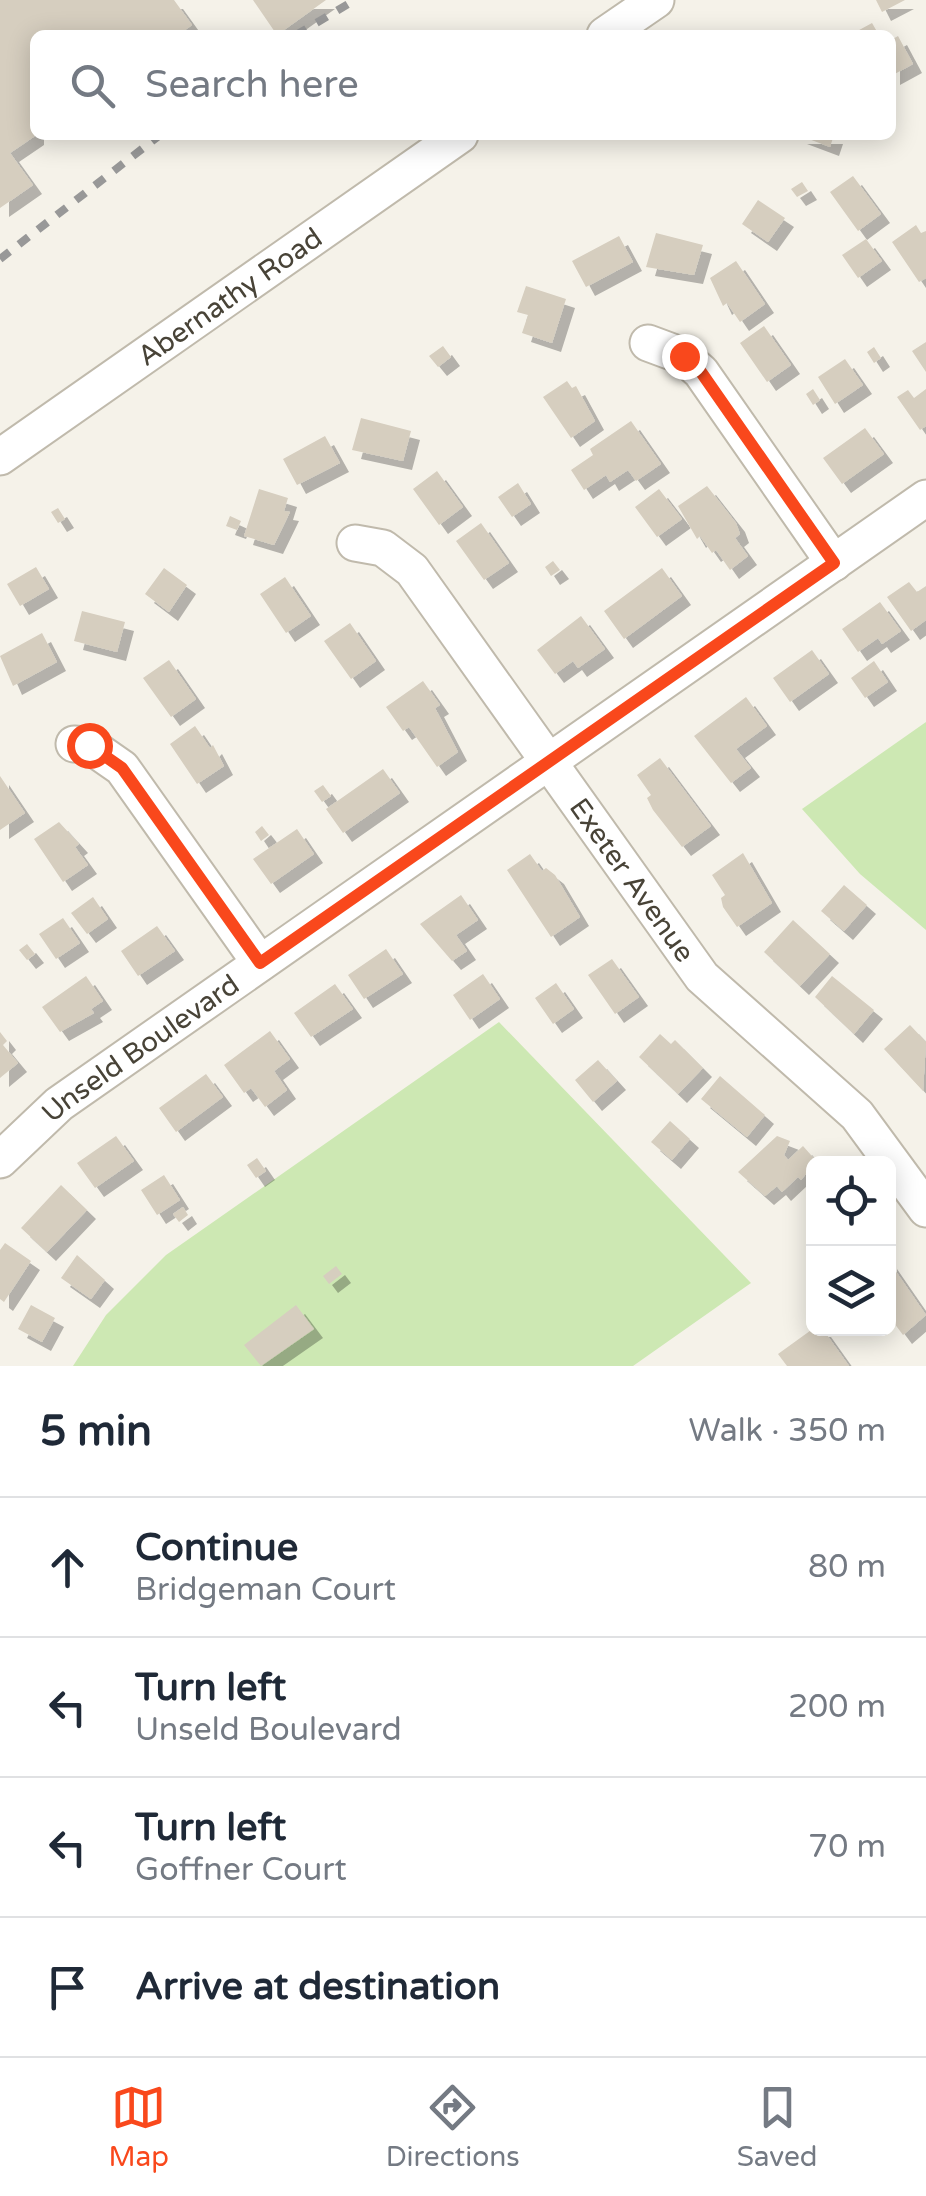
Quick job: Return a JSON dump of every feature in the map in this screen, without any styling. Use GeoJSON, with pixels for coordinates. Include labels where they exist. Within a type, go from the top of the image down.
{"type":"FeatureCollection","features":[{"type":"Feature","properties":{"kind":"street"},"geometry":{"type":"LineString","coordinates":[[612,30],[656,0]]}},
{"type":"Feature","properties":{"kind":"street","name":"Abernathy Road"},"geometry":{"type":"LineString","coordinates":[[0,456],[453,140]]}},
{"type":"Feature","properties":{"kind":"street"},"geometry":{"type":"LineString","coordinates":[[648,343],[684,356],[701,372],[834,563]]}},
{"type":"Feature","properties":{"kind":"street","name":"Unseld Boulevard"},"geometry":{"type":"LineString","coordinates":[[0,1160],[59,1104],[926,498]]}},
{"type":"Feature","properties":{"kind":"street","name":"Exeter Avenue"},"geometry":{"type":"LineString","coordinates":[[355,543],[384,548],[412,570],[702,977],[857,1115],[926,1210]]}},
{"type":"Feature","properties":{"kind":"street"},"geometry":{"type":"LineString","coordinates":[[74,744],[89,745],[122,768],[260,963]]}},
{"type":"Feature","properties":{"kind":"green space"},"geometry":{"type":"Polygon","coordinates":[[[926,722],[926,930],[860,874],[802,809],[926,722]]]}},
{"type":"Feature","properties":{"kind":"green space"},"geometry":{"type":"Polygon","coordinates":[[[499,1022],[751,1283],[633,1366],[73,1366],[106,1315],[166,1255],[499,1022]]]}},
{"type":"Feature","properties":{"kind":"building"},"geometry":{"type":"Polygon","coordinates":[[[0,0],[174,0],[192,25],[185,30],[30,30],[30,139],[10,153],[33,185],[0,208],[0,0]]]}},
{"type":"Feature","properties":{"kind":"building"},"geometry":{"type":"Polygon","coordinates":[[[253,0],[326,0],[284,30],[274,30],[253,0]]]}},
{"type":"Feature","properties":{"kind":"building"},"geometry":{"type":"Polygon","coordinates":[[[876,0],[905,0],[882,12],[876,0]]]}},
{"type":"Feature","properties":{"kind":"building"},"geometry":{"type":"Polygon","coordinates":[[[896,37],[913,64],[896,73],[896,37]]]}},
{"type":"Feature","properties":{"kind":"building"},"geometry":{"type":"Polygon","coordinates":[[[811,140],[832,140],[830,147],[811,140]]]}},
{"type":"Feature","properties":{"kind":"building"},"geometry":{"type":"Polygon","coordinates":[[[853,176],[881,214],[858,231],[830,192],[853,176]]]}},
{"type":"Feature","properties":{"kind":"building"},"geometry":{"type":"Polygon","coordinates":[[[802,182],[808,191],[797,197],[791,189],[802,182]]]}},
{"type":"Feature","properties":{"kind":"building"},"geometry":{"type":"Polygon","coordinates":[[[758,200],[785,218],[768,242],[742,224],[758,200]]]}},
{"type":"Feature","properties":{"kind":"building"},"geometry":{"type":"Polygon","coordinates":[[[916,225],[921,233],[926,231],[926,278],[919,282],[892,242],[916,225]]]}},
{"type":"Feature","properties":{"kind":"building"},"geometry":{"type":"Polygon","coordinates":[[[656,233],[703,245],[694,275],[646,267],[656,233]]]}},
{"type":"Feature","properties":{"kind":"building"},"geometry":{"type":"Polygon","coordinates":[[[619,236],[633,262],[586,287],[572,261],[619,236]]]}},
{"type":"Feature","properties":{"kind":"building"},"geometry":{"type":"Polygon","coordinates":[[[866,239],[882,261],[858,278],[842,255],[866,239]]]}},
{"type":"Feature","properties":{"kind":"building"},"geometry":{"type":"Polygon","coordinates":[[[736,261],[765,304],[740,322],[727,303],[723,306],[710,278],[736,261]]]}},
{"type":"Feature","properties":{"kind":"building"},"geometry":{"type":"Polygon","coordinates":[[[526,286],[566,299],[552,343],[522,333],[528,315],[517,312],[526,286]]]}},
{"type":"Feature","properties":{"kind":"building"},"geometry":{"type":"Polygon","coordinates":[[[764,326],[791,365],[767,382],[740,343],[764,326]]]}},
{"type":"Feature","properties":{"kind":"building"},"geometry":{"type":"Polygon","coordinates":[[[926,342],[926,372],[912,351],[926,342]]]}},
{"type":"Feature","properties":{"kind":"building"},"geometry":{"type":"Polygon","coordinates":[[[443,346],[451,357],[438,367],[429,356],[443,346]]]}},
{"type":"Feature","properties":{"kind":"building"},"geometry":{"type":"Polygon","coordinates":[[[874,347],[881,358],[874,363],[867,352],[874,347]]]}},
{"type":"Feature","properties":{"kind":"building"},"geometry":{"type":"Polygon","coordinates":[[[845,359],[863,385],[835,404],[818,377],[845,359]]]}},
{"type":"Feature","properties":{"kind":"building"},"geometry":{"type":"Polygon","coordinates":[[[567,381],[572,388],[576,386],[595,421],[571,438],[543,397],[567,381]]]}},
{"type":"Feature","properties":{"kind":"building"},"geometry":{"type":"Polygon","coordinates":[[[813,389],[820,400],[813,405],[806,394],[813,389]]]}},
{"type":"Feature","properties":{"kind":"building"},"geometry":{"type":"Polygon","coordinates":[[[926,389],[926,426],[920,430],[897,397],[908,390],[914,398],[926,389]]]}},
{"type":"Feature","properties":{"kind":"building"},"geometry":{"type":"Polygon","coordinates":[[[361,418],[411,431],[403,461],[352,450],[361,418]]]}},
{"type":"Feature","properties":{"kind":"building"},"geometry":{"type":"Polygon","coordinates":[[[631,421],[661,464],[636,481],[628,470],[610,482],[606,475],[584,490],[571,470],[593,455],[590,449],[631,421]]]}},
{"type":"Feature","properties":{"kind":"building"},"geometry":{"type":"Polygon","coordinates":[[[865,428],[884,454],[842,484],[823,458],[865,428]]]}},
{"type":"Feature","properties":{"kind":"building"},"geometry":{"type":"Polygon","coordinates":[[[325,436],[340,463],[297,485],[283,459],[325,436]]]}},
{"type":"Feature","properties":{"kind":"building"},"geometry":{"type":"Polygon","coordinates":[[[437,471],[463,507],[439,525],[413,489],[437,471]]]}},
{"type":"Feature","properties":{"kind":"building"},"geometry":{"type":"Polygon","coordinates":[[[518,483],[531,504],[512,517],[498,497],[518,483]]]}},
{"type":"Feature","properties":{"kind":"building"},"geometry":{"type":"Polygon","coordinates":[[[707,486],[736,523],[740,534],[735,538],[748,556],[730,570],[716,550],[712,553],[700,536],[697,539],[678,506],[707,486]]]}},
{"type":"Feature","properties":{"kind":"building"},"geometry":{"type":"Polygon","coordinates":[[[259,489],[288,498],[284,511],[290,512],[274,545],[244,536],[259,489]]]}},
{"type":"Feature","properties":{"kind":"building"},"geometry":{"type":"Polygon","coordinates":[[[659,489],[682,519],[657,537],[635,507],[659,489]]]}},
{"type":"Feature","properties":{"kind":"building"},"geometry":{"type":"Polygon","coordinates":[[[58,508],[65,519],[58,523],[51,512],[58,508]]]}},
{"type":"Feature","properties":{"kind":"building"},"geometry":{"type":"Polygon","coordinates":[[[230,516],[241,521],[237,530],[226,526],[230,516]]]}},
{"type":"Feature","properties":{"kind":"building"},"geometry":{"type":"Polygon","coordinates":[[[481,523],[509,563],[484,580],[456,541],[481,523]]]}},
{"type":"Feature","properties":{"kind":"building"},"geometry":{"type":"Polygon","coordinates":[[[553,561],[560,570],[551,576],[545,567],[553,561]]]}},
{"type":"Feature","properties":{"kind":"building"},"geometry":{"type":"Polygon","coordinates":[[[36,567],[49,589],[20,606],[7,584],[36,567]]]}},
{"type":"Feature","properties":{"kind":"building"},"geometry":{"type":"Polygon","coordinates":[[[164,568],[187,585],[169,612],[145,594],[164,568]]]}},
{"type":"Feature","properties":{"kind":"building"},"geometry":{"type":"Polygon","coordinates":[[[662,568],[682,596],[624,639],[604,611],[662,568]]]}},
{"type":"Feature","properties":{"kind":"building"},"geometry":{"type":"Polygon","coordinates":[[[285,577],[311,616],[286,633],[260,594],[285,577]]]}},
{"type":"Feature","properties":{"kind":"building"},"geometry":{"type":"Polygon","coordinates":[[[909,582],[917,592],[926,586],[926,620],[911,631],[887,597],[909,582]]]}},
{"type":"Feature","properties":{"kind":"building"},"geometry":{"type":"Polygon","coordinates":[[[880,602],[901,631],[882,644],[878,638],[858,652],[842,629],[880,602]]]}},
{"type":"Feature","properties":{"kind":"building"},"geometry":{"type":"Polygon","coordinates":[[[82,611],[125,622],[117,652],[74,641],[82,611]]]}},
{"type":"Feature","properties":{"kind":"building"},"geometry":{"type":"Polygon","coordinates":[[[581,616],[605,649],[578,668],[573,661],[555,674],[537,650],[581,616]]]}},
{"type":"Feature","properties":{"kind":"building"},"geometry":{"type":"Polygon","coordinates":[[[350,623],[376,661],[351,679],[324,641],[350,623]]]}},
{"type":"Feature","properties":{"kind":"building"},"geometry":{"type":"Polygon","coordinates":[[[42,633],[57,662],[13,686],[0,656],[42,633]]]}},
{"type":"Feature","properties":{"kind":"building"},"geometry":{"type":"Polygon","coordinates":[[[812,650],[829,674],[790,702],[773,678],[812,650]]]}},
{"type":"Feature","properties":{"kind":"building"},"geometry":{"type":"Polygon","coordinates":[[[169,660],[196,699],[171,717],[143,678],[169,660]]]}},
{"type":"Feature","properties":{"kind":"building"},"geometry":{"type":"Polygon","coordinates":[[[874,661],[888,682],[865,698],[851,678],[874,661]]]}},
{"type":"Feature","properties":{"kind":"building"},"geometry":{"type":"Polygon","coordinates":[[[423,681],[440,705],[435,708],[458,752],[437,767],[409,727],[403,731],[386,707],[423,681]]]}},
{"type":"Feature","properties":{"kind":"building"},"geometry":{"type":"Polygon","coordinates":[[[746,697],[767,726],[736,749],[751,768],[731,783],[694,736],[746,697]]]}},
{"type":"Feature","properties":{"kind":"building"},"geometry":{"type":"Polygon","coordinates":[[[195,726],[210,748],[213,745],[224,766],[197,784],[170,744],[195,726]]]}},
{"type":"Feature","properties":{"kind":"building"},"geometry":{"type":"Polygon","coordinates":[[[660,758],[711,826],[682,847],[653,810],[647,798],[651,795],[637,775],[660,758]]]}},
{"type":"Feature","properties":{"kind":"building"},"geometry":{"type":"Polygon","coordinates":[[[383,769],[400,793],[343,833],[326,809],[383,769]]]}},
{"type":"Feature","properties":{"kind":"building"},"geometry":{"type":"Polygon","coordinates":[[[0,776],[25,813],[0,830],[0,776]]]}},
{"type":"Feature","properties":{"kind":"building"},"geometry":{"type":"Polygon","coordinates":[[[323,785],[331,796],[322,802],[314,791],[323,785]]]}},
{"type":"Feature","properties":{"kind":"building"},"geometry":{"type":"Polygon","coordinates":[[[59,822],[79,844],[75,847],[88,865],[63,882],[34,839],[59,822]]]}},
{"type":"Feature","properties":{"kind":"building"},"geometry":{"type":"Polygon","coordinates":[[[262,826],[269,835],[261,841],[255,832],[262,826]]]}},
{"type":"Feature","properties":{"kind":"building"},"geometry":{"type":"Polygon","coordinates":[[[297,829],[314,854],[271,884],[253,859],[297,829]]]}},
{"type":"Feature","properties":{"kind":"building"},"geometry":{"type":"Polygon","coordinates":[[[743,853],[772,903],[737,927],[723,907],[721,898],[725,895],[712,875],[743,853]]]}},
{"type":"Feature","properties":{"kind":"building"},"geometry":{"type":"Polygon","coordinates":[[[530,854],[542,871],[546,868],[555,875],[580,917],[551,937],[507,870],[530,854]]]}},
{"type":"Feature","properties":{"kind":"building"},"geometry":{"type":"Polygon","coordinates":[[[844,885],[867,905],[844,931],[821,911],[844,885]]]}},
{"type":"Feature","properties":{"kind":"building"},"geometry":{"type":"Polygon","coordinates":[[[461,895],[478,920],[456,935],[467,951],[452,961],[420,924],[461,895]]]}},
{"type":"Feature","properties":{"kind":"building"},"geometry":{"type":"Polygon","coordinates":[[[93,897],[108,919],[87,934],[71,913],[93,897]]]}},
{"type":"Feature","properties":{"kind":"building"},"geometry":{"type":"Polygon","coordinates":[[[63,918],[80,943],[56,959],[39,934],[63,918]]]}},
{"type":"Feature","properties":{"kind":"building"},"geometry":{"type":"Polygon","coordinates":[[[793,920],[830,954],[800,986],[764,952],[793,920]]]}},
{"type":"Feature","properties":{"kind":"building"},"geometry":{"type":"Polygon","coordinates":[[[157,926],[175,951],[138,976],[121,951],[157,926]]]}},
{"type":"Feature","properties":{"kind":"building"},"geometry":{"type":"Polygon","coordinates":[[[27,944],[35,954],[27,960],[19,950],[27,944]]]}},
{"type":"Feature","properties":{"kind":"building"},"geometry":{"type":"Polygon","coordinates":[[[386,949],[403,974],[364,999],[348,975],[386,949]]]}},
{"type":"Feature","properties":{"kind":"building"},"geometry":{"type":"Polygon","coordinates":[[[612,959],[639,997],[615,1014],[588,975],[612,959]]]}},
{"type":"Feature","properties":{"kind":"building"},"geometry":{"type":"Polygon","coordinates":[[[483,974],[500,999],[470,1020],[453,995],[483,974]]]}},
{"type":"Feature","properties":{"kind":"building"},"geometry":{"type":"Polygon","coordinates":[[[86,976],[103,1001],[91,1009],[94,1013],[60,1032],[42,1007],[86,976]]]}},
{"type":"Feature","properties":{"kind":"building"},"geometry":{"type":"Polygon","coordinates":[[[832,976],[874,1010],[854,1034],[815,997],[832,976]]]}},
{"type":"Feature","properties":{"kind":"building"},"geometry":{"type":"Polygon","coordinates":[[[556,983],[574,1009],[553,1024],[535,998],[556,983]]]}},
{"type":"Feature","properties":{"kind":"building"},"geometry":{"type":"Polygon","coordinates":[[[335,984],[353,1009],[311,1037],[294,1013],[335,984]]]}},
{"type":"Feature","properties":{"kind":"building"},"geometry":{"type":"Polygon","coordinates":[[[910,1025],[926,1042],[923,1091],[884,1049],[910,1025]]]}},
{"type":"Feature","properties":{"kind":"building"},"geometry":{"type":"Polygon","coordinates":[[[270,1031],[290,1059],[274,1071],[287,1090],[265,1107],[251,1088],[244,1093],[224,1065],[270,1031]]]}},
{"type":"Feature","properties":{"kind":"building"},"geometry":{"type":"Polygon","coordinates":[[[0,1032],[7,1041],[3,1045],[18,1063],[0,1078],[0,1032]]]}},
{"type":"Feature","properties":{"kind":"building"},"geometry":{"type":"Polygon","coordinates":[[[660,1034],[671,1044],[675,1040],[703,1068],[678,1094],[639,1057],[660,1034]]]}},
{"type":"Feature","properties":{"kind":"building"},"geometry":{"type":"Polygon","coordinates":[[[598,1060],[617,1081],[593,1102],[575,1080],[598,1060]]]}},
{"type":"Feature","properties":{"kind":"building"},"geometry":{"type":"Polygon","coordinates":[[[206,1074],[223,1097],[176,1132],[159,1108],[206,1074]]]}},
{"type":"Feature","properties":{"kind":"building"},"geometry":{"type":"Polygon","coordinates":[[[720,1076],[765,1115],[747,1137],[701,1099],[720,1076]]]}},
{"type":"Feature","properties":{"kind":"building"},"geometry":{"type":"Polygon","coordinates":[[[670,1121],[690,1139],[672,1160],[651,1142],[670,1121]]]}},
{"type":"Feature","properties":{"kind":"building"},"geometry":{"type":"Polygon","coordinates":[[[116,1136],[134,1161],[95,1188],[77,1163],[116,1136]]]}},
{"type":"Feature","properties":{"kind":"building"},"geometry":{"type":"Polygon","coordinates":[[[777,1136],[790,1141],[784,1155],[788,1160],[803,1146],[812,1156],[806,1156],[806,1174],[801,1180],[798,1177],[782,1192],[777,1186],[765,1196],[738,1172],[777,1136]]]}},
{"type":"Feature","properties":{"kind":"building"},"geometry":{"type":"Polygon","coordinates":[[[257,1158],[266,1171],[256,1178],[247,1165],[257,1158]]]}},
{"type":"Feature","properties":{"kind":"building"},"geometry":{"type":"Polygon","coordinates":[[[164,1175],[180,1200],[157,1215],[141,1190],[164,1175]]]}},
{"type":"Feature","properties":{"kind":"building"},"geometry":{"type":"Polygon","coordinates":[[[61,1185],[87,1210],[47,1252],[21,1228],[61,1185]]]}},
{"type":"Feature","properties":{"kind":"building"},"geometry":{"type":"Polygon","coordinates":[[[183,1207],[188,1215],[179,1222],[173,1214],[183,1207]]]}},
{"type":"Feature","properties":{"kind":"building"},"geometry":{"type":"Polygon","coordinates":[[[5,1243],[31,1261],[4,1302],[0,1299],[0,1250],[5,1243]]]}},
{"type":"Feature","properties":{"kind":"building"},"geometry":{"type":"Polygon","coordinates":[[[77,1255],[105,1280],[91,1299],[61,1278],[77,1255]]]}},
{"type":"Feature","properties":{"kind":"building"},"geometry":{"type":"Polygon","coordinates":[[[336,1266],[342,1274],[329,1284],[323,1276],[336,1266]]]}},
{"type":"Feature","properties":{"kind":"building"},"geometry":{"type":"Polygon","coordinates":[[[896,1272],[926,1315],[903,1335],[896,1326],[896,1272]]]}},
{"type":"Feature","properties":{"kind":"building"},"geometry":{"type":"Polygon","coordinates":[[[31,1305],[55,1318],[42,1342],[18,1329],[31,1305]]]}},
{"type":"Feature","properties":{"kind":"building"},"geometry":{"type":"Polygon","coordinates":[[[296,1305],[314,1329],[261,1366],[244,1345],[296,1305]]]}},
{"type":"Feature","properties":{"kind":"building"},"geometry":{"type":"Polygon","coordinates":[[[806,1334],[828,1336],[849,1366],[787,1366],[778,1354],[806,1334]]]}},
{"type":"Feature","properties":{"kind":"railway"},"geometry":{"type":"LineString","coordinates":[[304,30],[355,0]]}},
{"type":"Feature","properties":{"kind":"railway"},"geometry":{"type":"LineString","coordinates":[[0,259],[154,140]]}},
{"type":"Feature","properties":{"kind":"route"},"geometry":{"type":"LineString","coordinates":[[89,745],[122,768],[260,963],[834,563],[701,372],[684,356]]}}]}
